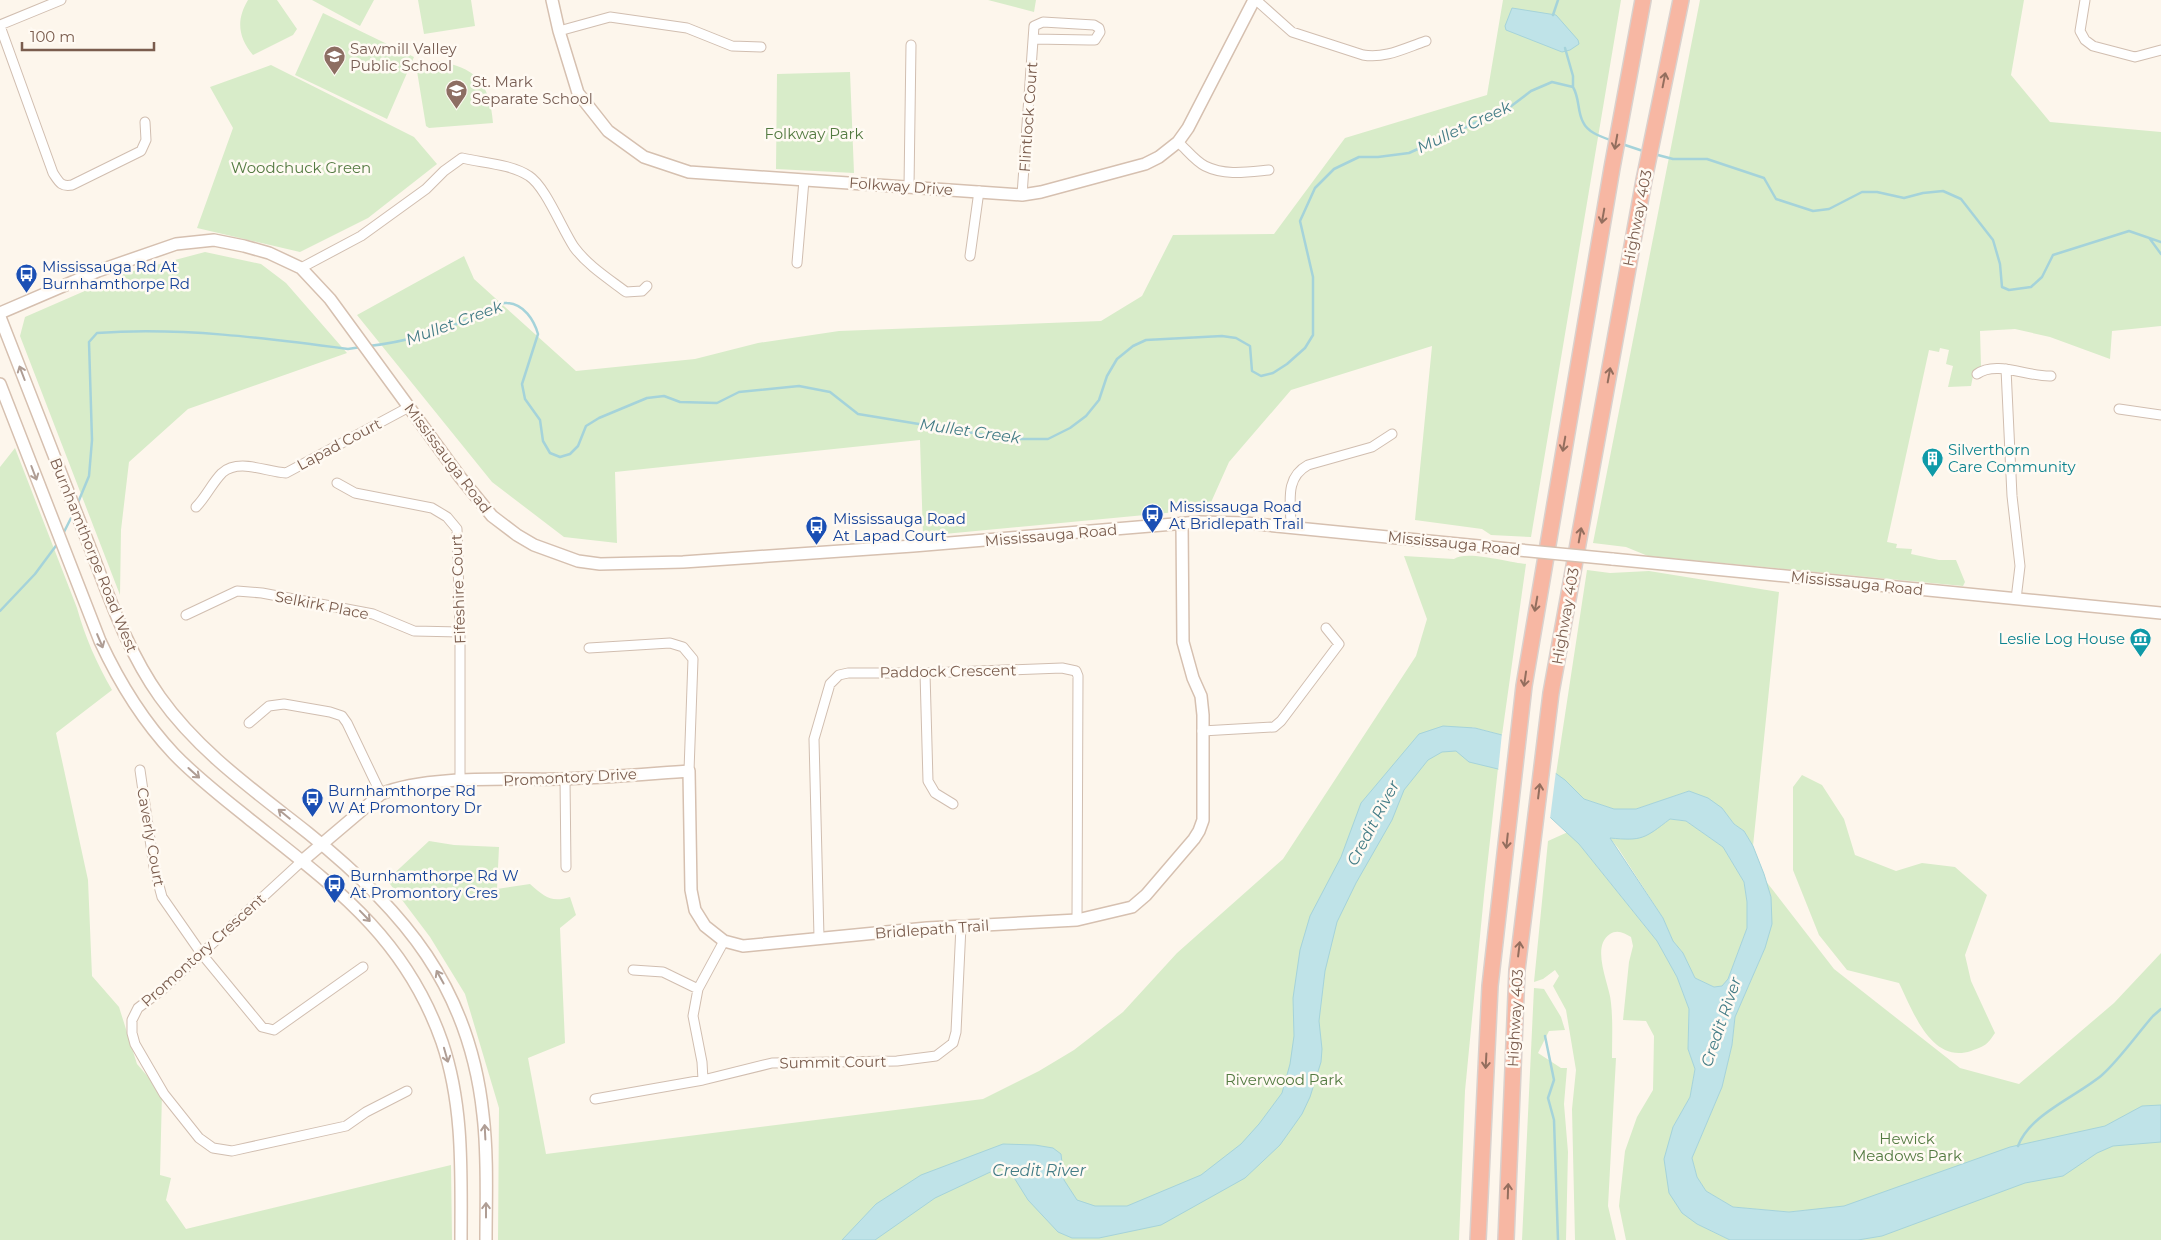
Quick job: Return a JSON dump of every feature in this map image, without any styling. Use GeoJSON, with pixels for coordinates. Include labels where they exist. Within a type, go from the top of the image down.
{"type":"FeatureCollection","features":[{"type":"Feature","properties":{"kind":"highway","name":"Highway 403"},"geometry":{"type":"LineString","coordinates":[[1478,1240],[1490,986],[1532,631],[1621,116],[1643,0]]}},
{"type":"Feature","properties":{"kind":"highway","name":"Highway 403"},"geometry":{"type":"LineString","coordinates":[[1506,1240],[1516,989],[1551,693],[1644,180],[1680,0]]}},
{"type":"Feature","properties":{"kind":"main road","name":"Folkway Drive"},"geometry":{"type":"LineString","coordinates":[[552,0],[578,93],[608,131],[644,157],[690,172],[1022,195],[1130,170],[1159,157],[1178,142],[1188,128],[1255,0]]}},
{"type":"Feature","properties":{"kind":"main road","name":"Mississauga Road"},"geometry":{"type":"LineString","coordinates":[[0,315],[98,271],[176,244],[214,240],[237,244],[269,254],[301,268],[330,299],[484,508],[508,529],[534,545],[578,560],[600,564],[683,562],[913,546],[1182,523],[1232,522],[2161,613]]}},
{"type":"Feature","properties":{"kind":"main road","name":"Burnhamthorpe Road West"},"geometry":{"type":"LineString","coordinates":[[0,315],[105,587],[133,653],[152,686],[173,715],[222,765],[322,844],[364,880],[400,919],[430,958],[449,993],[467,1040],[477,1076],[484,1124],[486,1240]]}},
{"type":"Feature","properties":{"kind":"main road","name":"Burnhamthorpe Road West"},"geometry":{"type":"LineString","coordinates":[[0,384],[82,596],[116,674],[135,706],[158,736],[204,782],[341,893],[380,933],[401,960],[426,1003],[442,1042],[453,1084],[460,1137],[461,1240]]}},
{"type":"Feature","properties":{"kind":"main road","name":"Bridlepath Trail"},"geometry":{"type":"LineString","coordinates":[[689,771],[691,890],[695,910],[705,926],[724,941],[744,946],[766,945],[820,938],[961,926],[1077,920],[1132,907],[1146,894],[1199,831],[1203,820],[1203,714],[1200,696],[1183,642],[1182,523]]}},
{"type":"Feature","properties":{"kind":"main road","name":"Promontory Drive"},"geometry":{"type":"LineString","coordinates":[[302,861],[381,794],[395,788],[460,781],[565,778],[689,771]]}},
{"type":"Feature","properties":{"kind":"street"},"geometry":{"type":"LineString","coordinates":[[62,0],[0,26],[53,173],[59,183],[65,186],[72,185],[141,151],[146,140],[145,122]]}},
{"type":"Feature","properties":{"kind":"street"},"geometry":{"type":"LineString","coordinates":[[1255,0],[1292,32],[1363,55],[1375,57],[1386,55],[1426,41]]}},
{"type":"Feature","properties":{"kind":"street"},"geometry":{"type":"LineString","coordinates":[[2085,0],[2080,31],[2085,40],[2093,46],[2135,56],[2161,50]]}},
{"type":"Feature","properties":{"kind":"street"},"geometry":{"type":"LineString","coordinates":[[559,30],[610,17],[687,28],[732,46],[761,47]]}},
{"type":"Feature","properties":{"kind":"street","name":"Flintlock Court"},"geometry":{"type":"LineString","coordinates":[[1022,195],[1034,26],[1043,22],[1094,24],[1099,28],[1100,32],[1095,40],[1034,39]]}},
{"type":"Feature","properties":{"kind":"street"},"geometry":{"type":"LineString","coordinates":[[909,186],[912,45]]}},
{"type":"Feature","properties":{"kind":"street"},"geometry":{"type":"LineString","coordinates":[[1178,142],[1204,166],[1216,170],[1235,173],[1269,170]]}},
{"type":"Feature","properties":{"kind":"street"},"geometry":{"type":"LineString","coordinates":[[301,268],[361,236],[426,189],[444,171],[462,158],[520,171],[531,177],[550,203],[560,224],[576,249],[593,266],[626,292],[642,291],[647,286]]}},
{"type":"Feature","properties":{"kind":"street"},"geometry":{"type":"LineString","coordinates":[[797,263],[804,180]]}},
{"type":"Feature","properties":{"kind":"street"},"geometry":{"type":"LineString","coordinates":[[970,256],[979,192]]}},
{"type":"Feature","properties":{"kind":"street"},"geometry":{"type":"LineString","coordinates":[[1976,374],[1988,368],[2006,369],[2033,376],[2051,376]]}},
{"type":"Feature","properties":{"kind":"street"},"geometry":{"type":"LineString","coordinates":[[2006,369],[2012,496],[2020,566],[2016,599]]}},
{"type":"Feature","properties":{"kind":"street","name":"Lapad Court"},"geometry":{"type":"LineString","coordinates":[[196,507],[222,473],[234,466],[249,466],[286,473],[409,407]]}},
{"type":"Feature","properties":{"kind":"street"},"geometry":{"type":"LineString","coordinates":[[2119,409],[2161,415]]}},
{"type":"Feature","properties":{"kind":"street"},"geometry":{"type":"LineString","coordinates":[[1291,527],[1291,488],[1293,478],[1299,470],[1372,447],[1392,434]]}},
{"type":"Feature","properties":{"kind":"street","name":"Fifeshire Court"},"geometry":{"type":"LineString","coordinates":[[337,483],[355,493],[432,508],[448,517],[457,529],[460,632],[460,781]]}},
{"type":"Feature","properties":{"kind":"street","name":"Selkirk Place"},"geometry":{"type":"LineString","coordinates":[[186,615],[236,591],[262,593],[373,614],[393,624],[414,631],[460,632]]}},
{"type":"Feature","properties":{"kind":"street"},"geometry":{"type":"LineString","coordinates":[[1202,731],[1274,727],[1281,721],[1339,644],[1326,628]]}},
{"type":"Feature","properties":{"kind":"street","name":"Bridlepath Trail"},"geometry":{"type":"LineString","coordinates":[[589,648],[670,643],[683,647],[693,659],[689,771]]}},
{"type":"Feature","properties":{"kind":"street","name":"Paddock Crescent"},"geometry":{"type":"LineString","coordinates":[[820,938],[814,738],[830,684],[839,675],[848,674],[1062,668],[1076,671],[1078,676],[1077,920]]}},
{"type":"Feature","properties":{"kind":"street"},"geometry":{"type":"LineString","coordinates":[[925,673],[928,781],[935,793],[953,804]]}},
{"type":"Feature","properties":{"kind":"street"},"geometry":{"type":"LineString","coordinates":[[249,723],[269,706],[284,704],[342,716],[381,794]]}},
{"type":"Feature","properties":{"kind":"street","name":"Caverly Court"},"geometry":{"type":"LineString","coordinates":[[140,770],[154,867],[162,896],[201,953],[262,1027],[274,1030],[362,967]]}},
{"type":"Feature","properties":{"kind":"street"},"geometry":{"type":"LineString","coordinates":[[565,778],[566,867]]}},
{"type":"Feature","properties":{"kind":"street","name":"Promontory Crescent"},"geometry":{"type":"LineString","coordinates":[[302,861],[163,989],[138,1008],[132,1020],[132,1033],[135,1044],[164,1094],[199,1138],[214,1148],[232,1151],[346,1126],[366,1112],[407,1091]]}},
{"type":"Feature","properties":{"kind":"street","name":"Summit Court"},"geometry":{"type":"LineString","coordinates":[[596,1099],[703,1080],[772,1063],[897,1061],[936,1056],[953,1043],[956,1032],[955,1014],[961,926]]}},
{"type":"Feature","properties":{"kind":"street"},"geometry":{"type":"LineString","coordinates":[[703,1080],[702,1062],[693,1016],[698,989],[724,941]]}},
{"type":"Feature","properties":{"kind":"street"},"geometry":{"type":"LineString","coordinates":[[634,970],[662,972],[698,989]]}},
{"type":"Feature","properties":{"kind":"green space"},"geometry":{"type":"Polygon","coordinates":[[[248,0],[277,0],[297,29],[293,35],[253,55],[244,42],[240,28],[244,7],[248,0]]]}},
{"type":"Feature","properties":{"kind":"green space"},"geometry":{"type":"Polygon","coordinates":[[[312,0],[374,0],[360,26],[312,0]]]}},
{"type":"Feature","properties":{"kind":"green space"},"geometry":{"type":"Polygon","coordinates":[[[418,0],[471,0],[475,26],[424,34],[418,0]]]}},
{"type":"Feature","properties":{"kind":"green space"},"geometry":{"type":"Polygon","coordinates":[[[988,0],[1036,0],[1034,12],[988,0]]]}},
{"type":"Feature","properties":{"kind":"green space"},"geometry":{"type":"Polygon","coordinates":[[[1503,0],[1621,0],[1531,537],[1491,535],[1482,529],[1415,520],[1432,346],[1291,390],[1229,462],[1208,509],[923,536],[920,440],[615,472],[617,543],[564,537],[492,482],[357,315],[464,256],[474,279],[576,371],[695,359],[758,343],[839,331],[1101,321],[1142,296],[1173,235],[1274,234],[1345,138],[1487,95],[1503,0]]]}},
{"type":"Feature","properties":{"kind":"green space"},"geometry":{"type":"Polygon","coordinates":[[[1700,0],[2024,0],[2011,75],[2050,122],[2161,132],[2161,326],[2112,331],[2110,359],[2050,337],[2015,329],[1980,331],[1981,366],[1974,371],[1971,386],[1948,387],[1953,366],[1946,364],[1949,350],[1940,348],[1939,352],[1929,350],[1887,542],[1897,544],[1896,548],[1912,549],[1911,554],[1939,560],[1956,560],[1965,582],[1963,586],[1648,556],[1626,547],[1593,543],[1700,0]]]}},
{"type":"Feature","properties":{"kind":"green space"},"geometry":{"type":"Polygon","coordinates":[[[323,13],[414,57],[387,119],[295,75],[323,13]]]}},
{"type":"Feature","properties":{"kind":"green space"},"geometry":{"type":"Polygon","coordinates":[[[435,61],[461,67],[478,79],[488,97],[493,123],[429,128],[426,126],[416,65],[435,61]]]}},
{"type":"Feature","properties":{"kind":"green space","name":"Woodchuck Green"},"geometry":{"type":"Polygon","coordinates":[[[271,65],[414,137],[437,164],[368,218],[300,252],[197,228],[233,128],[210,87],[271,65]]]}},
{"type":"Feature","properties":{"kind":"green space","name":"Folkway Park"},"geometry":{"type":"Polygon","coordinates":[[[850,72],[854,173],[776,169],[777,74],[850,72]]]}},
{"type":"Feature","properties":{"kind":"green space"},"geometry":{"type":"Polygon","coordinates":[[[205,252],[261,264],[286,283],[347,353],[188,409],[129,462],[121,530],[120,595],[20,336],[25,317],[126,273],[205,252]]]}},
{"type":"Feature","properties":{"kind":"green space"},"geometry":{"type":"Polygon","coordinates":[[[15,448],[96,660],[112,690],[56,733],[88,880],[92,976],[119,1007],[137,1064],[162,1093],[160,1175],[171,1178],[166,1200],[186,1229],[451,1165],[452,1240],[0,1240],[0,467],[15,448]]]}},
{"type":"Feature","properties":{"kind":"green space","name":"Riverwood Park"},"geometry":{"type":"Polygon","coordinates":[[[1404,556],[1454,559],[1478,556],[1526,564],[1502,735],[1472,727],[1498,768],[1465,1091],[1459,1240],[498,1240],[499,1108],[465,994],[430,937],[387,880],[429,841],[454,845],[499,847],[497,889],[530,884],[548,898],[563,899],[570,897],[576,915],[560,928],[565,1043],[528,1058],[546,1154],[983,1099],[1039,1071],[1074,1050],[1123,1012],[1177,953],[1283,859],[1416,656],[1427,619],[1404,556]]]}},
{"type":"Feature","properties":{"kind":"green space"},"geometry":{"type":"Polygon","coordinates":[[[1587,570],[1610,573],[1649,571],[1779,592],[1753,846],[1744,831],[1734,824],[1722,808],[1689,791],[1636,809],[1614,809],[1584,799],[1556,774],[1587,570]]]}},
{"type":"Feature","properties":{"kind":"green space"},"geometry":{"type":"Polygon","coordinates":[[[1802,775],[1822,785],[1844,819],[1855,855],[1896,871],[1922,863],[1955,867],[1987,895],[1965,955],[1971,981],[1995,1033],[1985,1045],[1971,1051],[1957,1053],[1945,1050],[1934,1043],[1917,1020],[1899,983],[1847,970],[1819,935],[1793,870],[1793,787],[1802,775]]]}},
{"type":"Feature","properties":{"kind":"green space"},"geometry":{"type":"Polygon","coordinates":[[[1670,819],[1686,821],[1723,847],[1744,882],[1747,902],[1747,928],[1728,979],[1722,986],[1714,987],[1695,978],[1683,953],[1673,941],[1663,918],[1609,837],[1627,839],[1642,836],[1670,819]]]}},
{"type":"Feature","properties":{"kind":"green space"},"geometry":{"type":"Polygon","coordinates":[[[1568,832],[1657,941],[1677,977],[1689,1009],[1688,1049],[1695,1069],[1690,1097],[1673,1127],[1697,1224],[1730,1240],[1626,1240],[1619,1206],[1625,1151],[1637,1117],[1653,1090],[1654,1036],[1646,1021],[1623,1020],[1629,962],[1633,946],[1631,937],[1618,932],[1610,934],[1604,940],[1601,957],[1611,1003],[1612,1058],[1616,1058],[1608,1206],[1616,1240],[1575,1240],[1572,1109],[1576,1070],[1566,1010],[1553,986],[1559,976],[1555,970],[1543,979],[1534,982],[1548,841],[1568,832]]]}},
{"type":"Feature","properties":{"kind":"green space","name":"Hewick Meadows Park"},"geometry":{"type":"Polygon","coordinates":[[[1765,880],[1834,969],[1960,1068],[2019,1084],[2114,1003],[2161,953],[2161,1240],[1803,1240],[1806,1210],[1789,1212],[1733,1207],[1706,1191],[1697,1177],[1692,1158],[1722,1087],[1732,1045],[1735,1017],[1765,948],[1771,897],[1765,880]]]}},
{"type":"Feature","properties":{"kind":"green space"},"geometry":{"type":"Polygon","coordinates":[[[1534,988],[1544,989],[1561,1017],[1565,1030],[1549,1031],[1538,1053],[1561,1068],[1567,1068],[1564,1104],[1568,1152],[1566,1240],[1522,1240],[1534,988]]]}},
{"type":"Feature","properties":{"kind":"water"},"geometry":{"type":"Polygon","coordinates":[[[1512,8],[1556,15],[1578,40],[1579,44],[1570,50],[1562,52],[1506,30],[1505,26],[1512,8]]]}},
{"type":"Feature","properties":{"kind":"water","name":"Credit River"},"geometry":{"type":"Polygon","coordinates":[[[1443,726],[1475,728],[1502,735],[1565,780],[1584,799],[1614,809],[1636,809],[1689,791],[1708,798],[1722,808],[1734,824],[1744,831],[1753,846],[1771,897],[1772,924],[1765,948],[1735,1017],[1732,1045],[1722,1087],[1692,1158],[1697,1177],[1706,1191],[1733,1207],[1789,1212],[1844,1206],[2010,1147],[2105,1126],[2142,1106],[2161,1105],[2161,1142],[2113,1146],[2097,1153],[2063,1176],[2025,1183],[1882,1236],[1858,1240],[1730,1240],[1697,1224],[1682,1213],[1669,1193],[1664,1159],[1673,1127],[1690,1097],[1695,1069],[1688,1049],[1689,1009],[1677,977],[1657,941],[1579,844],[1498,769],[1469,762],[1456,751],[1442,752],[1428,760],[1404,790],[1392,820],[1356,883],[1337,922],[1325,971],[1319,1021],[1322,1049],[1321,1062],[1310,1097],[1302,1114],[1280,1145],[1245,1178],[1161,1225],[1099,1238],[1072,1238],[1058,1232],[1028,1200],[1008,1168],[1001,1167],[935,1198],[875,1240],[842,1240],[876,1204],[921,1175],[1003,1144],[1035,1145],[1053,1148],[1061,1154],[1064,1180],[1077,1200],[1095,1206],[1127,1206],[1201,1175],[1241,1144],[1282,1093],[1290,1064],[1294,1036],[1293,998],[1300,950],[1310,916],[1341,857],[1361,803],[1419,734],[1443,726]],[[1670,819],[1648,835],[1636,839],[1610,838],[1663,918],[1673,941],[1683,953],[1695,978],[1714,987],[1722,986],[1728,979],[1747,928],[1747,902],[1744,882],[1723,847],[1686,821],[1670,819]]]}},
{"type":"Feature","properties":{"kind":"pier"},"geometry":{"type":"Polygon","coordinates":[[[1502,733],[1556,771],[1550,819],[1498,772],[1502,733]]]}},
{"type":"Feature","properties":{"kind":"waterway"},"geometry":{"type":"LineString","coordinates":[[1553,15],[1558,0]]}},
{"type":"Feature","properties":{"kind":"waterway"},"geometry":{"type":"LineString","coordinates":[[1565,48],[1573,76],[1573,86]]}},
{"type":"Feature","properties":{"kind":"waterway","name":"Mullet Creek"},"geometry":{"type":"LineString","coordinates":[[369,346],[410,339],[437,331],[476,316],[498,304],[507,303],[518,306],[531,318],[538,334],[522,384],[525,399],[540,420],[543,441],[550,453],[560,457],[570,454],[578,446],[586,426],[599,418],[647,398],[664,396],[680,402],[717,403],[739,392],[799,386],[830,392],[858,414],[1010,439],[1048,439],[1070,428],[1086,416],[1099,400],[1107,376],[1117,359],[1133,346],[1146,340],[1222,336],[1236,338],[1250,346],[1252,371],[1261,376],[1273,373],[1287,364],[1305,348],[1313,335],[1313,277],[1300,221],[1315,188],[1334,169],[1359,157],[1378,157],[1409,153],[1510,107],[1531,91],[1552,82],[1573,87],[1585,126],[1596,134],[1613,141]]}},
{"type":"Feature","properties":{"kind":"waterway","name":"Mullet Creek"},"geometry":{"type":"LineString","coordinates":[[1622,144],[1643,151]]}},
{"type":"Feature","properties":{"kind":"waterway","name":"Mullet Creek"},"geometry":{"type":"LineString","coordinates":[[1654,154],[1673,159],[1707,159],[1764,178],[1776,199],[1813,211],[1829,209],[1862,192],[1877,192],[1904,198],[1923,193],[1943,191],[1961,199],[1993,240],[2000,264],[2002,287],[2009,290],[2031,287],[2042,277],[2053,255],[2129,231],[2161,242]]}},
{"type":"Feature","properties":{"kind":"waterway"},"geometry":{"type":"LineString","coordinates":[[2150,239],[2161,254]]}},
{"type":"Feature","properties":{"kind":"waterway","name":"Mullet Creek"},"geometry":{"type":"LineString","coordinates":[[77,505],[89,476],[92,440],[89,342],[97,333],[160,331],[223,335],[348,349],[361,347]]}},
{"type":"Feature","properties":{"kind":"waterway","name":"Mullet Creek"},"geometry":{"type":"LineString","coordinates":[[62,536],[73,514]]}},
{"type":"Feature","properties":{"kind":"waterway","name":"Mullet Creek"},"geometry":{"type":"LineString","coordinates":[[0,611],[35,574],[58,543]]}},
{"type":"Feature","properties":{"kind":"waterway"},"geometry":{"type":"LineString","coordinates":[[2018,1146],[2024,1135],[2043,1115],[2102,1075],[2161,1009]]}},
{"type":"Feature","properties":{"kind":"waterway"},"geometry":{"type":"LineString","coordinates":[[1545,1036],[1554,1080],[1548,1098],[1554,1120],[1558,1240]]}},
{"type":"Feature","properties":{"kind":"place","name":"Sawmill Valley Public School"},"geometry":{"type":"Point","coordinates":[334,76]}},
{"type":"Feature","properties":{"kind":"place","name":"St. Mark Separate School"},"geometry":{"type":"Point","coordinates":[456,109]}},
{"type":"Feature","properties":{"kind":"place","name":"Mississauga Rd At Burnhamthorpe Rd"},"geometry":{"type":"Point","coordinates":[26,294]}},
{"type":"Feature","properties":{"kind":"place","name":"Silverthorn Care Community"},"geometry":{"type":"Point","coordinates":[1932,477]}},
{"type":"Feature","properties":{"kind":"place","name":"Mississauga Road At Bridlepath Trail"},"geometry":{"type":"Point","coordinates":[1153,534]}},
{"type":"Feature","properties":{"kind":"place","name":"Mississauga Road At Lapad Court"},"geometry":{"type":"Point","coordinates":[817,546]}},
{"type":"Feature","properties":{"kind":"place","name":"Leslie Log House"},"geometry":{"type":"Point","coordinates":[2141,657]}},
{"type":"Feature","properties":{"kind":"place","name":"Burnhamthorpe Rd W At Promontory Dr"},"geometry":{"type":"Point","coordinates":[312,818]}},
{"type":"Feature","properties":{"kind":"place","name":"Burnhamthorpe Rd W At Promontory Cres"},"geometry":{"type":"Point","coordinates":[334,903]}}]}
